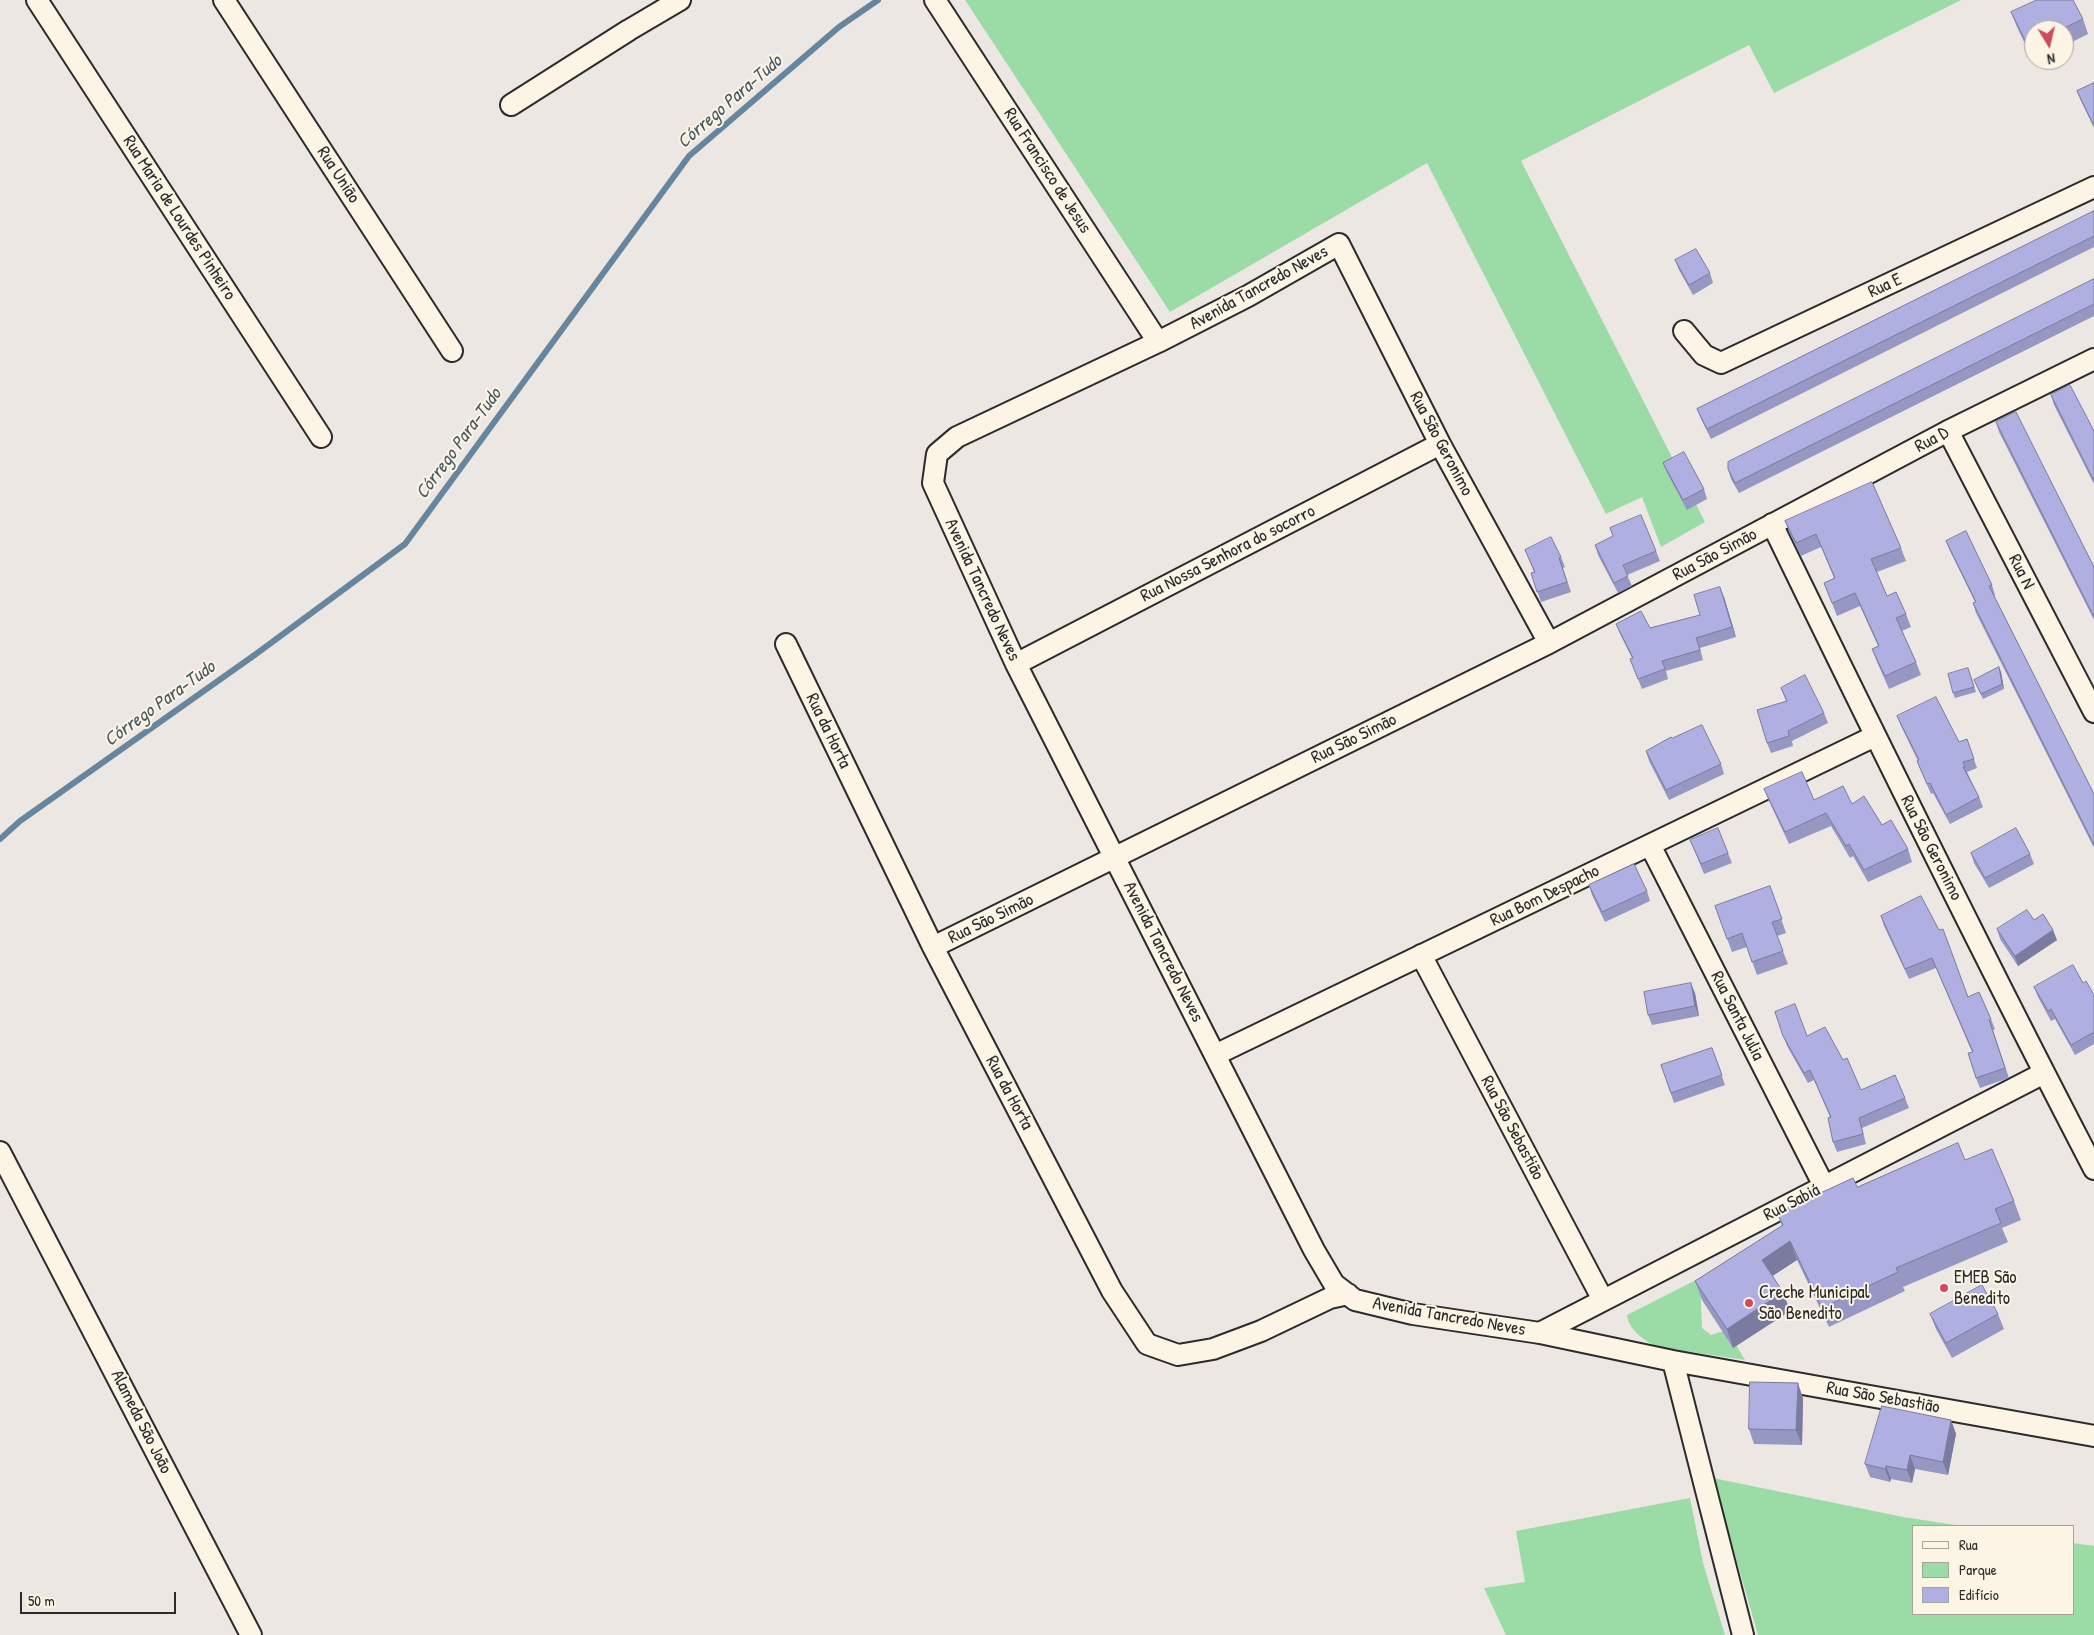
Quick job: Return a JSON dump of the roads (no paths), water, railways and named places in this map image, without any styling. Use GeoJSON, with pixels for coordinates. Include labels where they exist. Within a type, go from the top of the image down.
{"type":"FeatureCollection","features":[{"type":"Feature","properties":{"kind":"street","name":"Rua Maria de Lourdes Pinheiro"},"geometry":{"type":"LineString","coordinates":[[37,0],[321,437]]}},
{"type":"Feature","properties":{"kind":"street","name":"Rua União"},"geometry":{"type":"LineString","coordinates":[[224,0],[452,350]]}},
{"type":"Feature","properties":{"kind":"street"},"geometry":{"type":"LineString","coordinates":[[510,105],[680,0]]}},
{"type":"Feature","properties":{"kind":"street","name":"Rua Francisco de Jesus"},"geometry":{"type":"LineString","coordinates":[[935,0],[1158,342]]}},
{"type":"Feature","properties":{"kind":"street","name":"Rua E"},"geometry":{"type":"LineString","coordinates":[[1684,330],[1704,355],[1721,363],[2094,187]]}},
{"type":"Feature","properties":{"kind":"street","name":"Avenida Tancredo Neves"},"geometry":{"type":"LineString","coordinates":[[1339,244],[1248,296],[1158,342],[957,437],[937,454],[933,483],[1016,664],[1314,1250],[1334,1284],[1355,1300],[1412,1314],[1540,1333],[1673,1361]]}},
{"type":"Feature","properties":{"kind":"street","name":"Rua São Geronimo"},"geometry":{"type":"LineString","coordinates":[[1339,244],[1440,444],[1548,643]]}},
{"type":"Feature","properties":{"kind":"street","name":"Rua D"},"geometry":{"type":"LineString","coordinates":[[1772,524],[1948,431],[2093,362]]}},
{"type":"Feature","properties":{"kind":"street","name":"Rua N"},"geometry":{"type":"LineString","coordinates":[[1948,431],[2094,712]]}},
{"type":"Feature","properties":{"kind":"street","name":"Rua Nossa Senhora do socorro"},"geometry":{"type":"LineString","coordinates":[[1016,664],[1440,444]]}},
{"type":"Feature","properties":{"kind":"street","name":"Rua São Geronimo"},"geometry":{"type":"LineString","coordinates":[[1772,524],[1875,736],[2094,1169]]}},
{"type":"Feature","properties":{"kind":"street","name":"Rua São Simão"},"geometry":{"type":"LineString","coordinates":[[932,948],[1548,643],[1772,524]]}},
{"type":"Feature","properties":{"kind":"street","name":"Rua da Horta"},"geometry":{"type":"LineString","coordinates":[[786,644],[932,948],[1112,1291],[1147,1344],[1178,1355],[1213,1349],[1261,1331],[1330,1298],[1348,1294]]}},
{"type":"Feature","properties":{"kind":"street","name":"Rua Bom Despacho"},"geometry":{"type":"LineString","coordinates":[[1215,1055],[1875,736]]}},
{"type":"Feature","properties":{"kind":"street","name":"Rua Santa Julia"},"geometry":{"type":"LineString","coordinates":[[1650,845],[1824,1186]]}},
{"type":"Feature","properties":{"kind":"street","name":"Rua São Sebastião"},"geometry":{"type":"LineString","coordinates":[[1421,955],[1603,1300]]}},
{"type":"Feature","properties":{"kind":"street","name":"Rua Sabiá"},"geometry":{"type":"LineString","coordinates":[[1540,1333],[2044,1073]]}},
{"type":"Feature","properties":{"kind":"street","name":"Alameda São João"},"geometry":{"type":"LineString","coordinates":[[0,1152],[251,1635]]}},
{"type":"Feature","properties":{"kind":"street"},"geometry":{"type":"LineString","coordinates":[[1673,1361],[1743,1635]]}},
{"type":"Feature","properties":{"kind":"street","name":"Rua São Sebastião"},"geometry":{"type":"LineString","coordinates":[[1673,1361],[2094,1436]]}},
{"type":"Feature","properties":{"kind":"waterway","name":"Córrego Para-Tudo"},"geometry":{"type":"LineString","coordinates":[[0,839],[20,821],[256,654],[405,544],[689,156],[839,27],[878,0]]}},
{"type":"Feature","properties":{"kind":"place","name":"EMEB São Benedito"},"geometry":{"type":"Point","coordinates":[1944,1288]}},
{"type":"Feature","properties":{"kind":"place","name":"Creche Municipal São Benedito"},"geometry":{"type":"Point","coordinates":[1749,1303]}}]}
